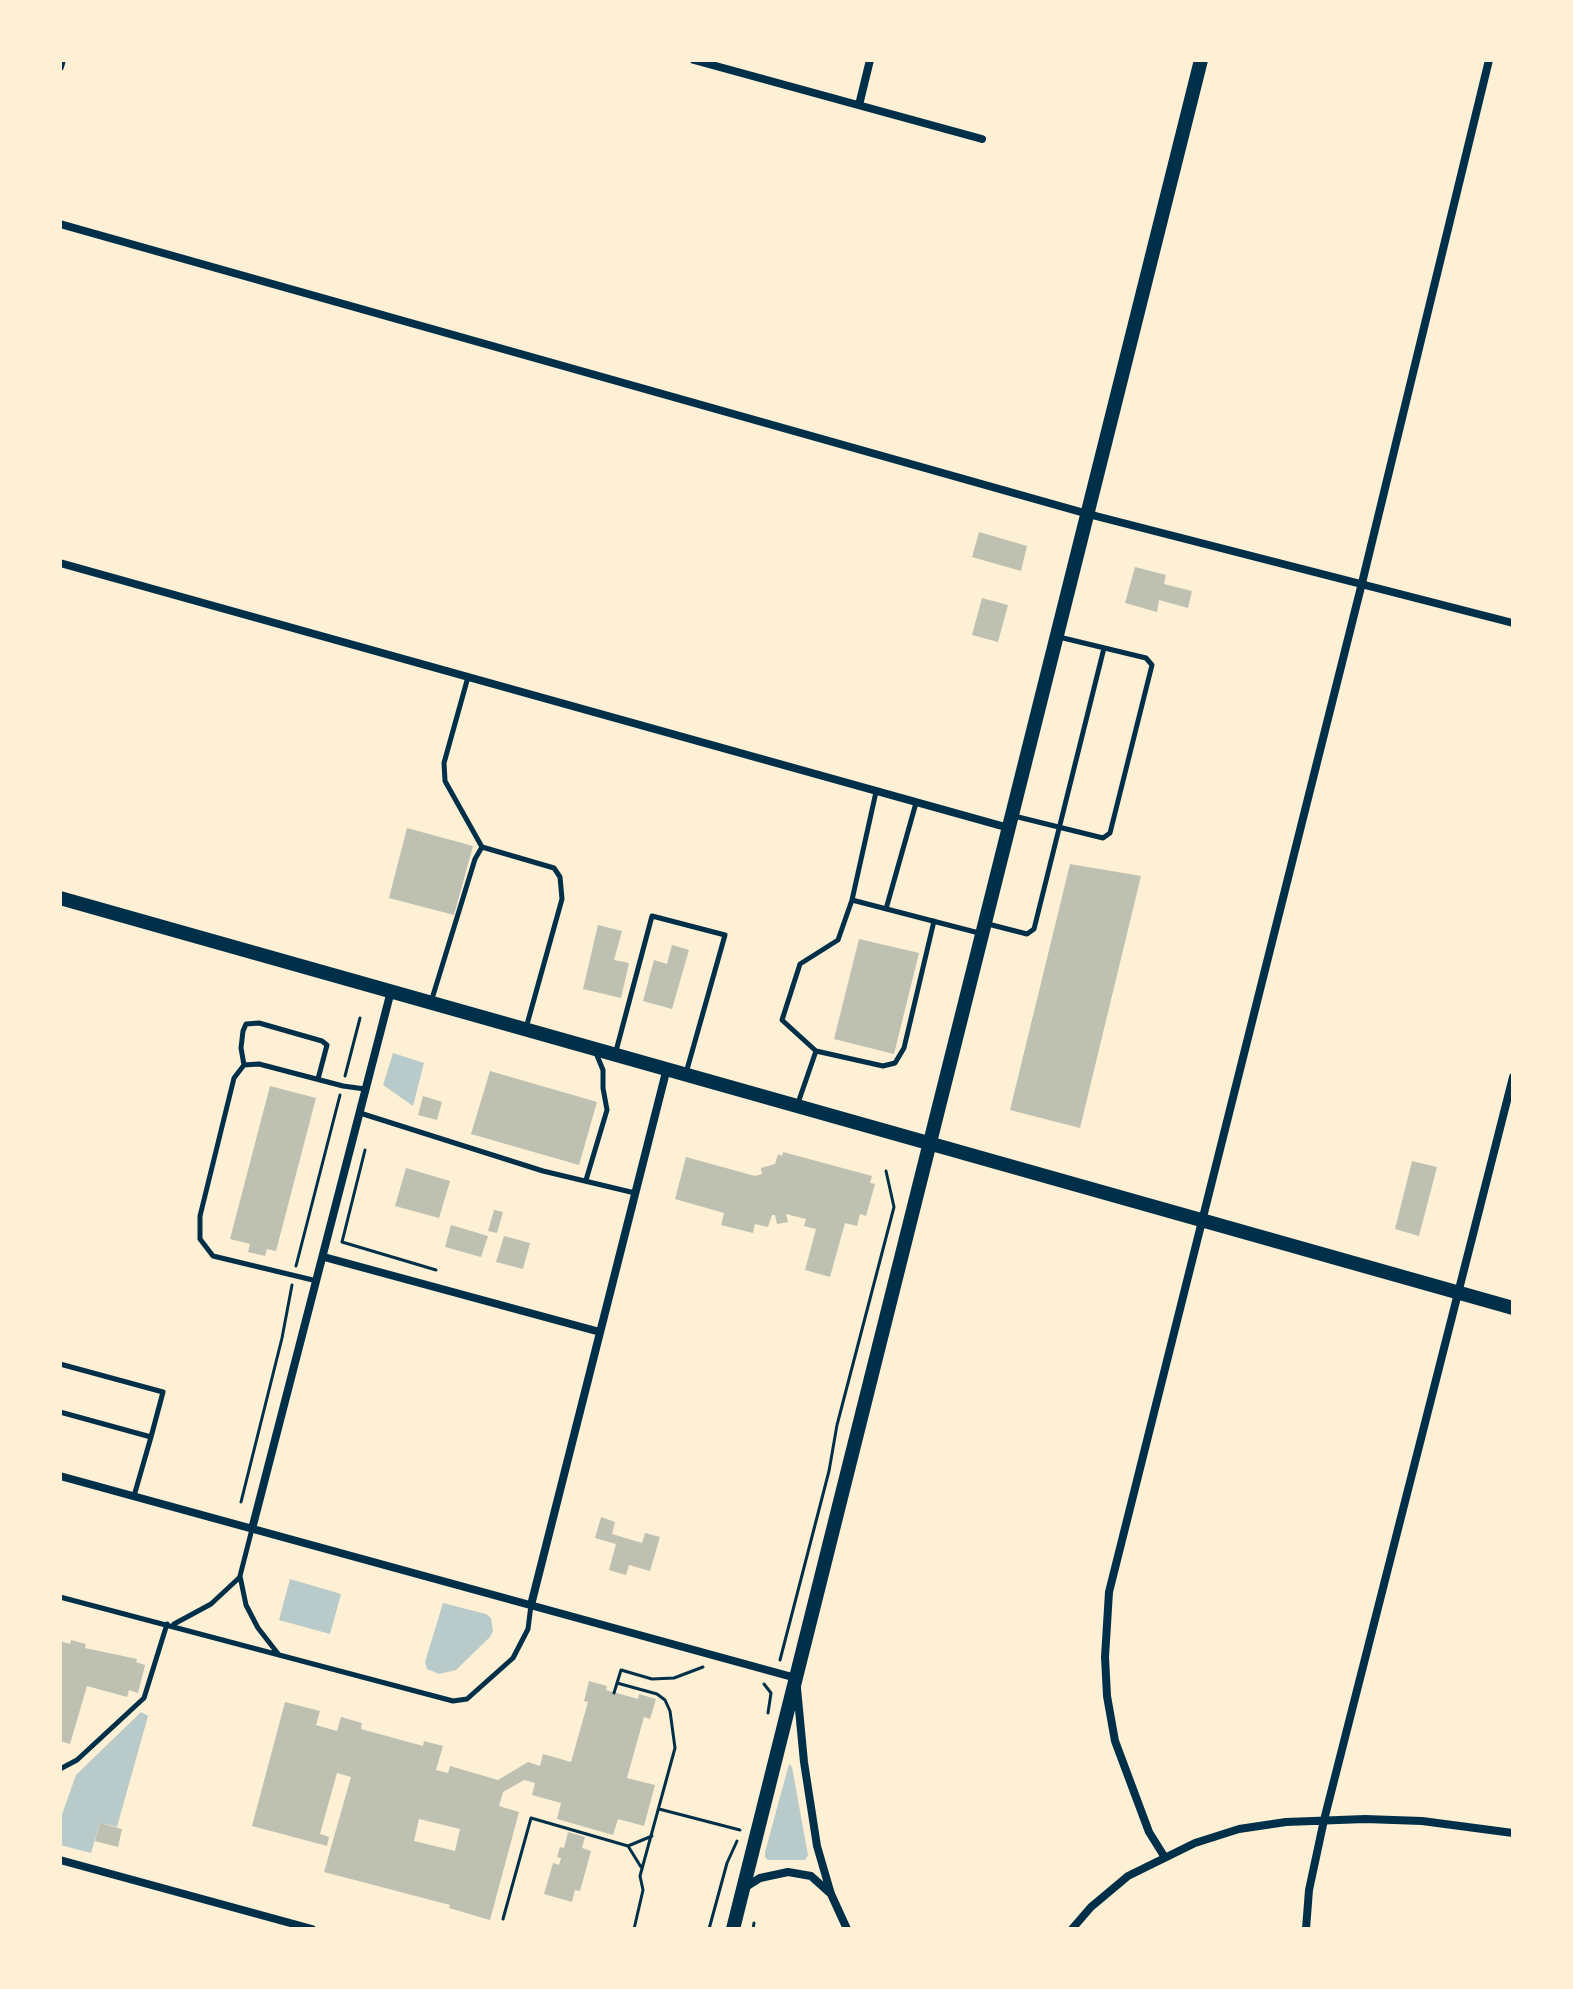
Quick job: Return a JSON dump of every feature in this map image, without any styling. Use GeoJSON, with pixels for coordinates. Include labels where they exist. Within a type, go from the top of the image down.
{"type":"FeatureCollection","features":[{"type":"Feature","properties":{"kind":"main road"},"geometry":{"type":"LineString","coordinates":[[733,1929],[1201,60]]}},
{"type":"Feature","properties":{"kind":"main road"},"geometry":{"type":"LineString","coordinates":[[60,898],[1513,1308]]}},
{"type":"Feature","properties":{"kind":"street"},"geometry":{"type":"LineString","coordinates":[[60,67],[62,60]]}},
{"type":"Feature","properties":{"kind":"street"},"geometry":{"type":"LineString","coordinates":[[694,60],[982,139]]}},
{"type":"Feature","properties":{"kind":"street"},"geometry":{"type":"LineString","coordinates":[[859,105],[870,60]]}},
{"type":"Feature","properties":{"kind":"street"},"geometry":{"type":"LineString","coordinates":[[1164,1856],[1149,1832],[1115,1741],[1107,1696],[1106,1613],[1115,1564],[1362,583],[1489,60]]}},
{"type":"Feature","properties":{"kind":"street"},"geometry":{"type":"LineString","coordinates":[[60,224],[1088,514],[1513,623]]}},
{"type":"Feature","properties":{"kind":"street"},"geometry":{"type":"LineString","coordinates":[[60,563],[876,791],[1011,822]]}},
{"type":"Feature","properties":{"kind":"street"},"geometry":{"type":"LineString","coordinates":[[252,1529],[391,991]]}},
{"type":"Feature","properties":{"kind":"street"},"geometry":{"type":"LineString","coordinates":[[531,1605],[667,1068]]}},
{"type":"Feature","properties":{"kind":"street"},"geometry":{"type":"LineString","coordinates":[[1306,1929],[1309,1890],[1324,1820],[1513,1077]]}},
{"type":"Feature","properties":{"kind":"street"},"geometry":{"type":"LineString","coordinates":[[324,1257],[600,1332]]}},
{"type":"Feature","properties":{"kind":"street"},"geometry":{"type":"LineString","coordinates":[[60,1476],[796,1678],[817,1846],[831,1894],[847,1929]]}},
{"type":"Feature","properties":{"kind":"street"},"geometry":{"type":"LineString","coordinates":[[1072,1929],[1091,1907],[1128,1876],[1164,1856],[1239,1829],[1324,1820],[1422,1821],[1513,1833]]}},
{"type":"Feature","properties":{"kind":"street"},"geometry":{"type":"LineString","coordinates":[[60,1860],[312,1929]]}},
{"type":"Feature","properties":{"kind":"street"},"geometry":{"type":"LineString","coordinates":[[743,1888],[760,1878],[788,1872],[811,1876],[831,1894]]}},
{"type":"Feature","properties":{"kind":"lane"},"geometry":{"type":"LineString","coordinates":[[1011,822],[1108,837],[1133,741],[1152,665],[1146,658],[1058,637]]}},
{"type":"Feature","properties":{"kind":"lane"},"geometry":{"type":"LineString","coordinates":[[852,900],[934,921],[1027,934],[1034,929],[1104,648]]}},
{"type":"Feature","properties":{"kind":"lane"},"geometry":{"type":"LineString","coordinates":[[468,676],[444,763],[445,781],[482,847],[554,868],[560,877],[562,899],[526,1029]]}},
{"type":"Feature","properties":{"kind":"lane"},"geometry":{"type":"LineString","coordinates":[[876,791],[852,900],[838,940],[800,964],[782,1020],[816,1051],[883,1066],[895,1063],[900,1058],[934,921]]}},
{"type":"Feature","properties":{"kind":"lane"},"geometry":{"type":"LineString","coordinates":[[886,909],[917,802]]}},
{"type":"Feature","properties":{"kind":"lane"},"geometry":{"type":"LineString","coordinates":[[430,1002],[475,859],[482,847]]}},
{"type":"Feature","properties":{"kind":"lane"},"geometry":{"type":"LineString","coordinates":[[615,1054],[652,916],[725,935],[686,1074]]}},
{"type":"Feature","properties":{"kind":"lane"},"geometry":{"type":"LineString","coordinates":[[317,1281],[213,1256],[200,1239],[200,1216],[234,1078],[244,1065],[241,1048],[246,1024],[259,1023],[322,1041],[327,1045],[318,1079]]}},
{"type":"Feature","properties":{"kind":"lane"},"geometry":{"type":"LineString","coordinates":[[586,1180],[607,1110],[603,1070],[594,1048]]}},
{"type":"Feature","properties":{"kind":"lane"},"geometry":{"type":"LineString","coordinates":[[797,1105],[816,1051]]}},
{"type":"Feature","properties":{"kind":"lane"},"geometry":{"type":"LineString","coordinates":[[244,1065],[259,1064],[366,1089]]}},
{"type":"Feature","properties":{"kind":"lane"},"geometry":{"type":"LineString","coordinates":[[360,1113],[543,1171],[635,1193]]}},
{"type":"Feature","properties":{"kind":"lane"},"geometry":{"type":"LineString","coordinates":[[60,1364],[163,1392],[134,1496]]}},
{"type":"Feature","properties":{"kind":"lane"},"geometry":{"type":"LineString","coordinates":[[60,1412],[151,1437]]}},
{"type":"Feature","properties":{"kind":"lane"},"geometry":{"type":"LineString","coordinates":[[252,1529],[240,1576],[246,1605],[258,1628],[279,1656]]}},
{"type":"Feature","properties":{"kind":"lane"},"geometry":{"type":"LineString","coordinates":[[60,1769],[77,1760],[144,1698],[170,1624],[211,1604],[240,1576]]}},
{"type":"Feature","properties":{"kind":"lane"},"geometry":{"type":"LineString","coordinates":[[60,1597],[453,1701],[467,1699],[513,1658],[520,1649],[531,1618],[531,1605]]}},
{"type":"Feature","properties":{"kind":"path"},"geometry":{"type":"LineString","coordinates":[[241,1502],[282,1338],[294,1276],[360,1018]]}},
{"type":"Feature","properties":{"kind":"path"},"geometry":{"type":"LineString","coordinates":[[365,1150],[342,1242],[436,1270]]}},
{"type":"Feature","properties":{"kind":"path"},"geometry":{"type":"LineString","coordinates":[[772,1672],[783,1656],[829,1471],[837,1425],[894,1207],[886,1171]]}},
{"type":"Feature","properties":{"kind":"path"},"geometry":{"type":"LineString","coordinates":[[614,1693],[621,1670],[652,1679],[674,1678],[701,1667],[714,1670]]}},
{"type":"Feature","properties":{"kind":"path"},"geometry":{"type":"LineString","coordinates":[[752,1681],[765,1685],[771,1693],[768,1714]]}},
{"type":"Feature","properties":{"kind":"path"},"geometry":{"type":"LineString","coordinates":[[617,1683],[657,1694],[669,1706],[674,1754],[642,1869],[640,1881],[643,1890],[634,1929]]}},
{"type":"Feature","properties":{"kind":"path"},"geometry":{"type":"LineString","coordinates":[[659,1809],[740,1830],[727,1863],[709,1929]]}},
{"type":"Feature","properties":{"kind":"path"},"geometry":{"type":"LineString","coordinates":[[503,1919],[531,1818],[628,1846],[652,1836]]}},
{"type":"Feature","properties":{"kind":"path"},"geometry":{"type":"LineString","coordinates":[[628,1846],[642,1869]]}},
{"type":"Feature","properties":{"kind":"path"},"geometry":{"type":"LineString","coordinates":[[753,1929],[754,1923]]}},
{"type":"Feature","properties":{"kind":"shaded area"},"geometry":{"type":"Polygon","coordinates":[[[393,1053],[424,1063],[413,1106],[383,1085],[393,1053]]]}},
{"type":"Feature","properties":{"kind":"shaded area"},"geometry":{"type":"Polygon","coordinates":[[[290,1579],[341,1594],[330,1634],[279,1620],[290,1579]]]}},
{"type":"Feature","properties":{"kind":"shaded area"},"geometry":{"type":"Polygon","coordinates":[[[443,1603],[486,1614],[491,1618],[493,1631],[456,1670],[439,1674],[427,1669],[425,1662],[443,1603]]]}},
{"type":"Feature","properties":{"kind":"shaded area"},"geometry":{"type":"Polygon","coordinates":[[[141,1712],[148,1716],[117,1827],[100,1823],[91,1853],[60,1845],[60,1820],[76,1775],[141,1712]]]}},
{"type":"Feature","properties":{"kind":"shaded area"},"geometry":{"type":"Polygon","coordinates":[[[789,1764],[808,1855],[805,1860],[768,1860],[765,1852],[789,1764]]]}},
{"type":"Feature","properties":{"kind":"building"},"geometry":{"type":"Polygon","coordinates":[[[979,532],[1027,546],[1021,571],[972,557],[979,532]]]}},
{"type":"Feature","properties":{"kind":"building"},"geometry":{"type":"Polygon","coordinates":[[[1135,567],[1166,575],[1164,584],[1192,591],[1188,608],[1159,600],[1157,612],[1125,603],[1135,567]]]}},
{"type":"Feature","properties":{"kind":"building"},"geometry":{"type":"Polygon","coordinates":[[[982,598],[1008,605],[998,642],[972,635],[982,598]]]}},
{"type":"Feature","properties":{"kind":"building"},"geometry":{"type":"Polygon","coordinates":[[[407,828],[473,846],[454,915],[389,898],[407,828]]]}},
{"type":"Feature","properties":{"kind":"building"},"geometry":{"type":"Polygon","coordinates":[[[1070,864],[1141,876],[1080,1128],[1010,1110],[1070,864]]]}},
{"type":"Feature","properties":{"kind":"building"},"geometry":{"type":"Polygon","coordinates":[[[598,925],[622,931],[614,960],[629,963],[621,998],[583,989],[598,925]]]}},
{"type":"Feature","properties":{"kind":"building"},"geometry":{"type":"Polygon","coordinates":[[[859,939],[919,953],[894,1054],[834,1039],[859,939]]]}},
{"type":"Feature","properties":{"kind":"building"},"geometry":{"type":"Polygon","coordinates":[[[672,945],[689,950],[672,1009],[643,1001],[654,960],[667,964],[672,945]]]}},
{"type":"Feature","properties":{"kind":"building"},"geometry":{"type":"Polygon","coordinates":[[[490,1071],[597,1102],[579,1165],[471,1134],[490,1071]]]}},
{"type":"Feature","properties":{"kind":"building"},"geometry":{"type":"Polygon","coordinates":[[[270,1086],[316,1098],[276,1251],[267,1249],[265,1256],[248,1252],[250,1244],[230,1239],[270,1086]]]}},
{"type":"Feature","properties":{"kind":"building"},"geometry":{"type":"Polygon","coordinates":[[[423,1096],[442,1102],[437,1120],[418,1115],[423,1096]]]}},
{"type":"Feature","properties":{"kind":"building"},"geometry":{"type":"Polygon","coordinates":[[[783,1152],[872,1176],[870,1183],[875,1184],[866,1216],[860,1214],[857,1226],[845,1223],[830,1277],[805,1270],[816,1229],[804,1226],[806,1219],[786,1214],[788,1222],[777,1224],[775,1215],[772,1215],[768,1227],[755,1224],[753,1233],[721,1225],[724,1213],[675,1199],[686,1157],[755,1176],[762,1174],[761,1168],[775,1164],[778,1154],[782,1156],[783,1152]]]}},
{"type":"Feature","properties":{"kind":"building"},"geometry":{"type":"Polygon","coordinates":[[[1412,1161],[1437,1167],[1419,1236],[1395,1229],[1412,1161]]]}},
{"type":"Feature","properties":{"kind":"building"},"geometry":{"type":"Polygon","coordinates":[[[406,1168],[450,1181],[439,1218],[395,1206],[406,1168]]]}},
{"type":"Feature","properties":{"kind":"building"},"geometry":{"type":"Polygon","coordinates":[[[494,1210],[503,1212],[497,1233],[488,1231],[494,1210]]]}},
{"type":"Feature","properties":{"kind":"building"},"geometry":{"type":"Polygon","coordinates":[[[451,1225],[488,1236],[481,1257],[445,1247],[451,1225]]]}},
{"type":"Feature","properties":{"kind":"building"},"geometry":{"type":"Polygon","coordinates":[[[504,1236],[530,1243],[523,1269],[496,1262],[504,1236]]]}},
{"type":"Feature","properties":{"kind":"building"},"geometry":{"type":"Polygon","coordinates":[[[601,1517],[615,1522],[612,1534],[642,1543],[645,1533],[660,1537],[650,1571],[629,1565],[626,1575],[609,1570],[616,1544],[595,1538],[601,1517]]]}},
{"type":"Feature","properties":{"kind":"building"},"geometry":{"type":"Polygon","coordinates":[[[71,1640],[86,1644],[85,1648],[137,1659],[136,1662],[145,1665],[138,1693],[129,1690],[127,1697],[87,1686],[70,1744],[60,1741],[60,1641],[70,1644],[71,1640]]]}},
{"type":"Feature","properties":{"kind":"building"},"geometry":{"type":"Polygon","coordinates":[[[589,1681],[607,1686],[606,1690],[638,1699],[639,1694],[656,1699],[650,1719],[644,1717],[627,1778],[655,1785],[644,1826],[618,1819],[613,1835],[557,1819],[561,1803],[532,1795],[535,1783],[524,1780],[503,1792],[499,1806],[519,1812],[490,1920],[449,1908],[450,1905],[324,1872],[351,1777],[337,1773],[320,1834],[329,1837],[327,1846],[252,1826],[285,1702],[320,1711],[316,1725],[337,1731],[341,1717],[362,1723],[361,1729],[423,1746],[424,1741],[443,1746],[436,1770],[448,1773],[450,1766],[498,1780],[528,1762],[540,1766],[543,1754],[571,1762],[588,1702],[584,1701],[589,1681]],[[419,1819],[414,1841],[455,1851],[460,1829],[419,1819]]]}},
{"type":"Feature","properties":{"kind":"building"},"geometry":{"type":"Polygon","coordinates":[[[100,1823],[122,1829],[118,1847],[95,1841],[100,1823]]]}},
{"type":"Feature","properties":{"kind":"building"},"geometry":{"type":"Polygon","coordinates":[[[568,1832],[585,1837],[582,1848],[591,1851],[580,1891],[575,1890],[572,1902],[544,1894],[553,1863],[559,1865],[561,1858],[557,1857],[560,1847],[564,1848],[568,1832]]]}}]}
